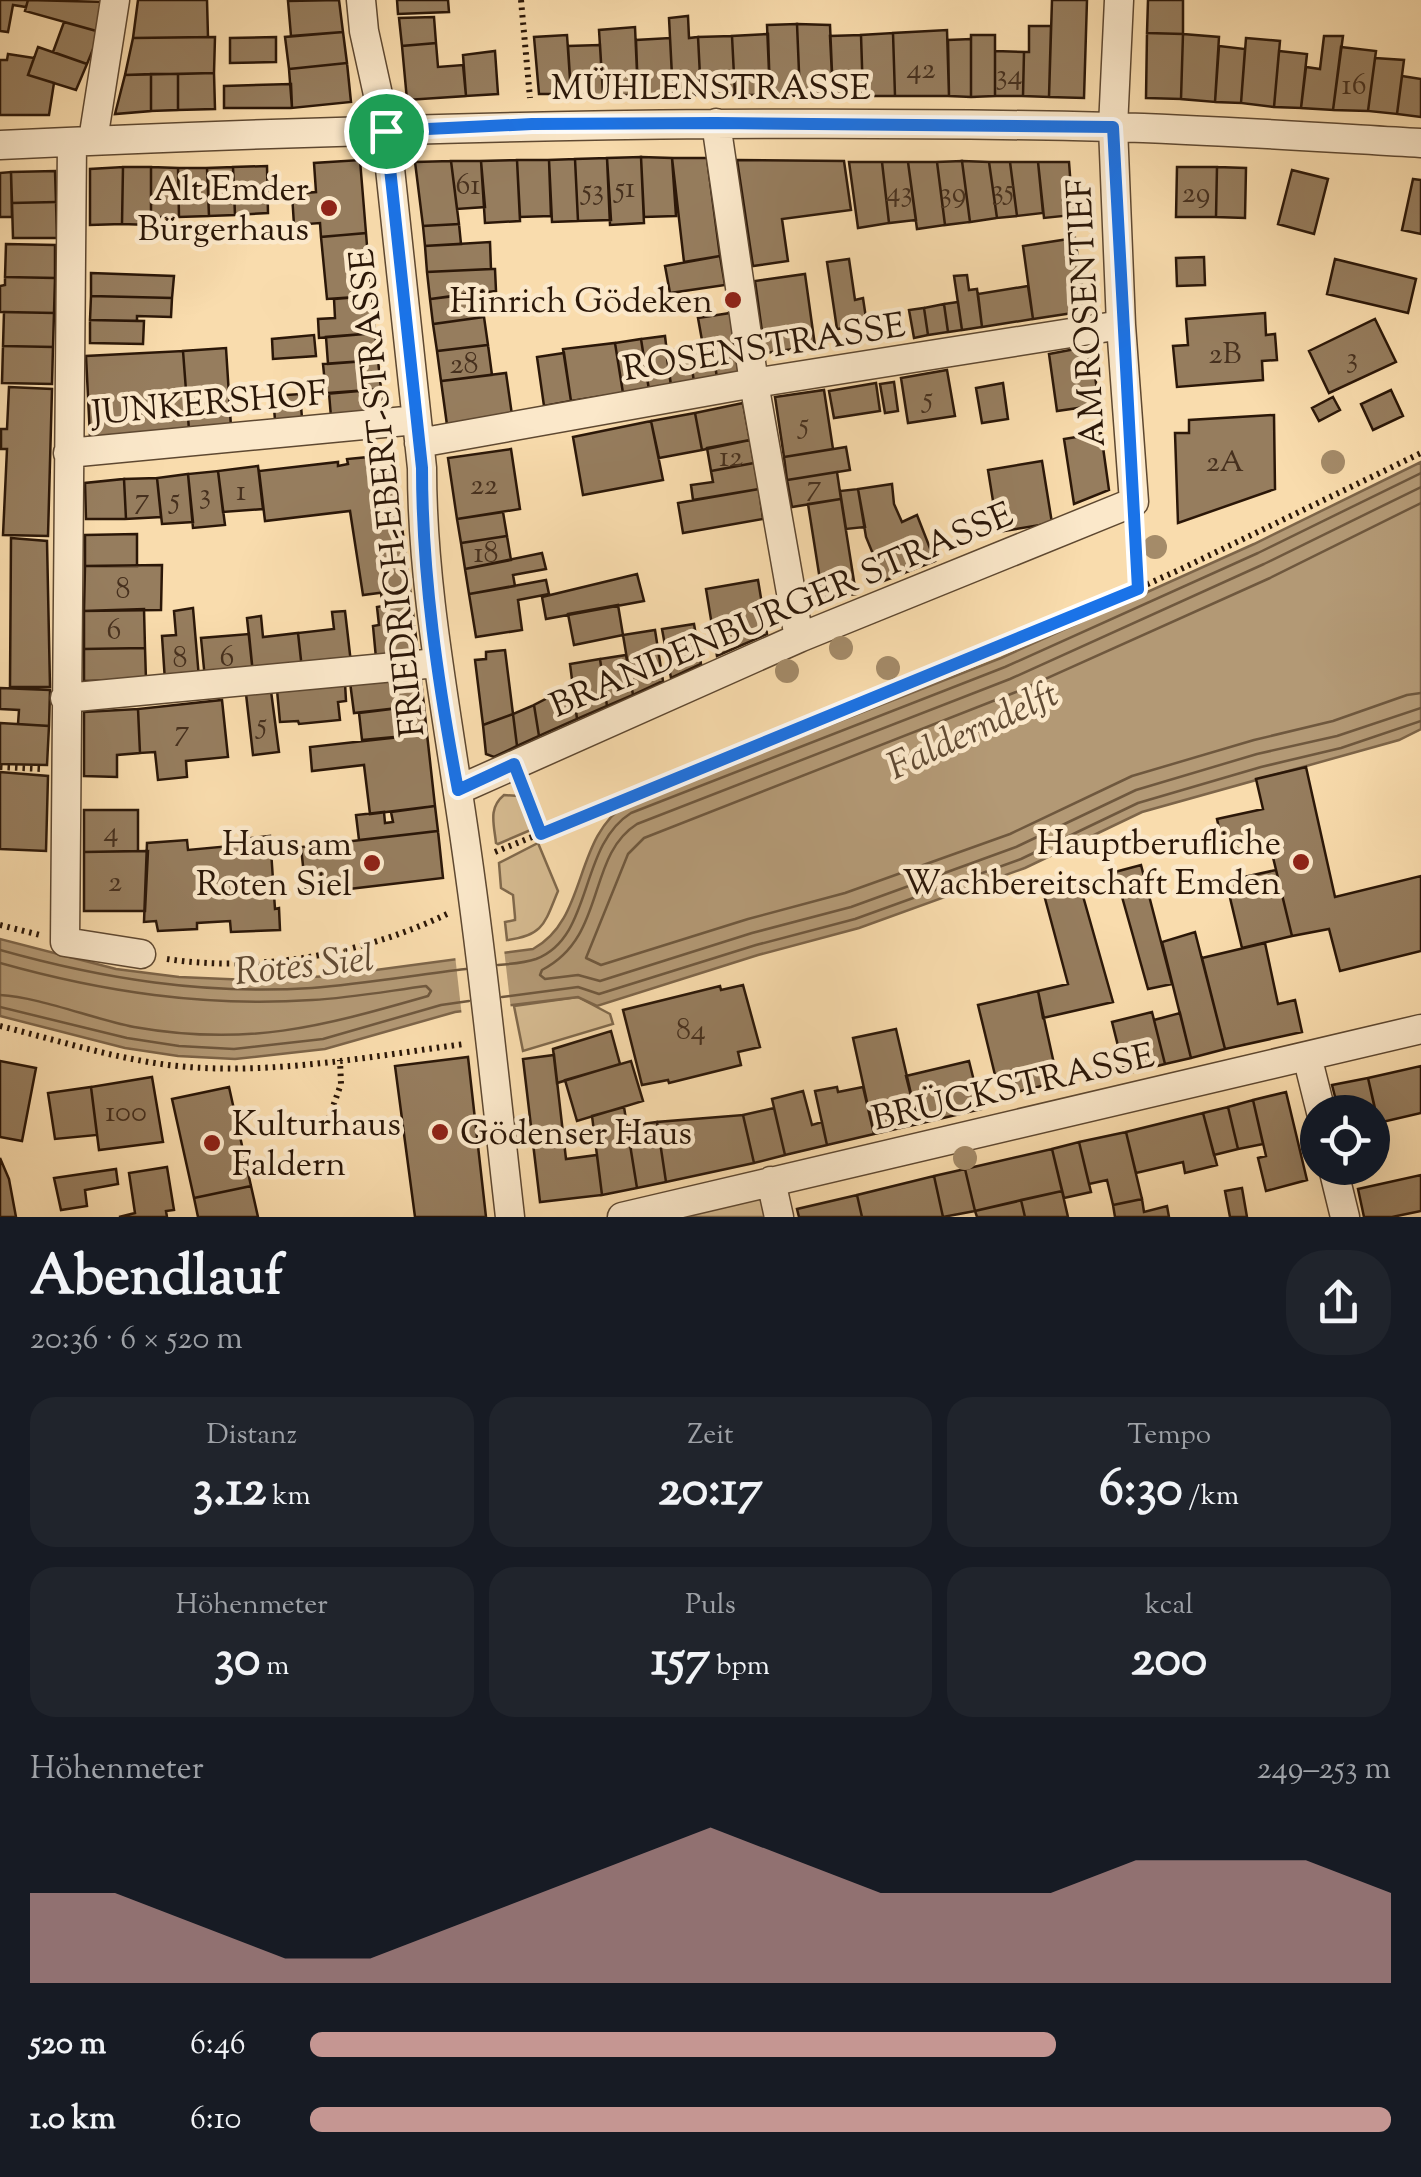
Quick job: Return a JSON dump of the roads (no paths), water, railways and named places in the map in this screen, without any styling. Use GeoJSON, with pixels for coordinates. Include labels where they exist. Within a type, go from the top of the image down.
{"type":"FeatureCollection","features":[{"type":"Feature","properties":{"kind":"street"},"geometry":{"type":"LineString","coordinates":[[115,0],[82,141],[68,452],[65,942],[141,954]]}},
{"type":"Feature","properties":{"kind":"street","name":"FRIEDRICH-EBERT-STRASSE"},"geometry":{"type":"LineString","coordinates":[[361,0],[386,131],[418,432],[422,518],[437,663],[476,924],[510,1217]]}},
{"type":"Feature","properties":{"kind":"street","name":"AM ROSENTIEF"},"geometry":{"type":"LineString","coordinates":[[1119,0],[1113,127],[1121,326],[1134,502]]}},
{"type":"Feature","properties":{"kind":"street"},"geometry":{"type":"LineString","coordinates":[[716,123],[754,384],[799,638]]}},
{"type":"Feature","properties":{"kind":"street","name":"MÜHLENSTRASSE"},"geometry":{"type":"LineString","coordinates":[[0,145],[532,124],[716,123],[1113,127],[1421,143]]}},
{"type":"Feature","properties":{"kind":"street","name":"ROSENSTRASSE"},"geometry":{"type":"LineString","coordinates":[[418,432],[1121,326]]}},
{"type":"Feature","properties":{"kind":"street","name":"JUNKERSHOF"},"geometry":{"type":"LineString","coordinates":[[68,452],[418,432]]}},
{"type":"Feature","properties":{"kind":"street","name":"BRANDENBURGER STRASSE"},"geometry":{"type":"LineString","coordinates":[[458,790],[799,638],[1134,502]]}},
{"type":"Feature","properties":{"kind":"street"},"geometry":{"type":"LineString","coordinates":[[65,698],[437,663]]}},
{"type":"Feature","properties":{"kind":"street","name":"BRÜCKSTRASSE"},"geometry":{"type":"LineString","coordinates":[[622,1217],[1421,1030]]}},
{"type":"Feature","properties":{"kind":"street"},"geometry":{"type":"LineString","coordinates":[[1307,1056],[1316,1095]]}},
{"type":"Feature","properties":{"kind":"street"},"geometry":{"type":"LineString","coordinates":[[771,1182],[779,1217]]}},
{"type":"Feature","properties":{"kind":"street"},"geometry":{"type":"LineString","coordinates":[[1337,1185],[1345,1217]]}},
{"type":"Feature","properties":{"kind":"water","name":"Falderndelft"},"geometry":{"type":"Polygon","coordinates":[[[1421,462],[1421,729],[1399,740],[1142,812],[1025,868],[859,928],[597,1006],[578,997],[455,1012],[325,1049],[235,1059],[125,1048],[0,1016],[0,939],[116,969],[249,980],[331,976],[533,949],[551,936],[563,919],[597,836],[627,804],[1001,658],[1254,544],[1421,462]]]}},
{"type":"Feature","properties":{"kind":"place","name":"Alt Emder Bürgerhaus"},"geometry":{"type":"Point","coordinates":[329,208]}},
{"type":"Feature","properties":{"kind":"place","name":"Hinrich Gödeken"},"geometry":{"type":"Point","coordinates":[733,300]}},
{"type":"Feature","properties":{"kind":"place","name":"Hauptberufliche Wachbereitschaft Emden"},"geometry":{"type":"Point","coordinates":[1301,862]}},
{"type":"Feature","properties":{"kind":"place","name":"Haus am Roten Siel"},"geometry":{"type":"Point","coordinates":[372,863]}},
{"type":"Feature","properties":{"kind":"place","name":"Gödenser Haus"},"geometry":{"type":"Point","coordinates":[440,1132]}},
{"type":"Feature","properties":{"kind":"place","name":"Kulturhaus Faldern"},"geometry":{"type":"Point","coordinates":[212,1143]}},
{"type":"Feature","properties":{"kind":"water label","name":"Rotes Siel"},"geometry":{"type":"Point","coordinates":[304,964]}}]}
